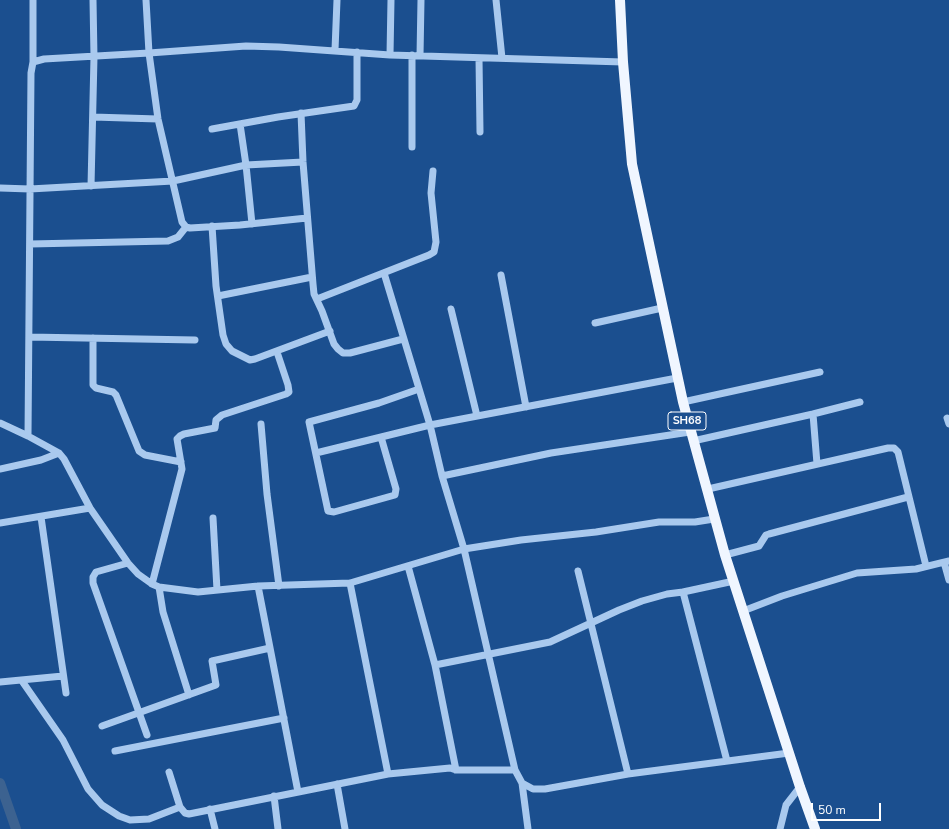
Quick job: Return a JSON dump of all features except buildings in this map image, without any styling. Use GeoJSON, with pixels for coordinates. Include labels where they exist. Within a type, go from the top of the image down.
{"type":"FeatureCollection","features":[{"type":"Feature","properties":{"kind":"main road","name":"SH68"},"geometry":{"type":"LineString","coordinates":[[620,0],[623,62],[632,164],[677,378],[725,555],[815,829]]}},
{"type":"Feature","properties":{"kind":"street"},"geometry":{"type":"LineString","coordinates":[[28,436],[33,0]]}},
{"type":"Feature","properties":{"kind":"street"},"geometry":{"type":"LineString","coordinates":[[91,186],[94,56],[93,0]]}},
{"type":"Feature","properties":{"kind":"street"},"geometry":{"type":"LineString","coordinates":[[146,0],[149,53],[158,119],[182,222],[186,227]]}},
{"type":"Feature","properties":{"kind":"street"},"geometry":{"type":"LineString","coordinates":[[335,50],[337,0]]}},
{"type":"Feature","properties":{"kind":"street"},"geometry":{"type":"LineString","coordinates":[[390,55],[391,0]]}},
{"type":"Feature","properties":{"kind":"street"},"geometry":{"type":"LineString","coordinates":[[412,147],[416,56],[421,0]]}},
{"type":"Feature","properties":{"kind":"street"},"geometry":{"type":"LineString","coordinates":[[496,0],[502,58]]}},
{"type":"Feature","properties":{"kind":"street"},"geometry":{"type":"LineString","coordinates":[[33,62],[44,59],[246,46],[335,50],[390,55],[623,62]]}},
{"type":"Feature","properties":{"kind":"street"},"geometry":{"type":"LineString","coordinates":[[212,129],[301,113],[349,108],[354,106],[357,100],[357,52]]}},
{"type":"Feature","properties":{"kind":"street"},"geometry":{"type":"LineString","coordinates":[[479,58],[480,132]]}},
{"type":"Feature","properties":{"kind":"street"},"geometry":{"type":"LineString","coordinates":[[301,113],[307,218],[314,294],[334,344],[343,353],[350,353],[403,339]]}},
{"type":"Feature","properties":{"kind":"street"},"geometry":{"type":"LineString","coordinates":[[93,117],[158,119]]}},
{"type":"Feature","properties":{"kind":"street"},"geometry":{"type":"LineString","coordinates":[[240,124],[252,224]]}},
{"type":"Feature","properties":{"kind":"street"},"geometry":{"type":"LineString","coordinates":[[0,188],[30,189],[173,181],[246,164],[303,162]]}},
{"type":"Feature","properties":{"kind":"street"},"geometry":{"type":"LineString","coordinates":[[317,299],[434,252],[436,242],[431,193],[433,171]]}},
{"type":"Feature","properties":{"kind":"street"},"geometry":{"type":"LineString","coordinates":[[30,244],[168,241],[178,237],[186,227],[252,224],[307,218]]}},
{"type":"Feature","properties":{"kind":"street"},"geometry":{"type":"LineString","coordinates":[[212,226],[223,335],[226,344],[232,351],[250,360],[277,352],[330,331]]}},
{"type":"Feature","properties":{"kind":"street"},"geometry":{"type":"LineString","coordinates":[[384,273],[430,425],[442,476],[464,549],[515,770],[522,783],[528,829]]}},
{"type":"Feature","properties":{"kind":"street"},"geometry":{"type":"LineString","coordinates":[[501,275],[526,407]]}},
{"type":"Feature","properties":{"kind":"street"},"geometry":{"type":"LineString","coordinates":[[218,296],[312,277]]}},
{"type":"Feature","properties":{"kind":"street"},"geometry":{"type":"LineString","coordinates":[[595,323],[662,308]]}},
{"type":"Feature","properties":{"kind":"street"},"geometry":{"type":"LineString","coordinates":[[452,309],[477,416]]}},
{"type":"Feature","properties":{"kind":"street"},"geometry":{"type":"LineString","coordinates":[[29,337],[195,340]]}},
{"type":"Feature","properties":{"kind":"street"},"geometry":{"type":"LineString","coordinates":[[93,338],[93,384],[96,388],[112,392],[116,395],[140,451],[144,455],[181,462]]}},
{"type":"Feature","properties":{"kind":"street"},"geometry":{"type":"LineString","coordinates":[[152,584],[182,469],[177,443],[180,436],[215,428],[216,420],[222,415],[289,392],[277,352]]}},
{"type":"Feature","properties":{"kind":"street"},"geometry":{"type":"LineString","coordinates":[[683,402],[820,372]]}},
{"type":"Feature","properties":{"kind":"street"},"geometry":{"type":"LineString","coordinates":[[316,453],[430,425],[677,378]]}},
{"type":"Feature","properties":{"kind":"street"},"geometry":{"type":"LineString","coordinates":[[381,437],[396,492],[394,495],[334,512],[328,511],[309,425],[311,421],[379,403],[419,389]]}},
{"type":"Feature","properties":{"kind":"street"},"geometry":{"type":"LineString","coordinates":[[442,476],[551,453],[692,437],[813,414],[860,402]]}},
{"type":"Feature","properties":{"kind":"street"},"geometry":{"type":"LineString","coordinates":[[813,414],[816,464]]}},
{"type":"Feature","properties":{"kind":"street"},"geometry":{"type":"LineString","coordinates":[[0,422],[59,453],[64,459],[90,508],[128,563],[138,574],[159,587],[198,592],[258,586],[350,583],[464,549],[521,540],[596,532],[658,522],[695,522],[714,519]]}},
{"type":"Feature","properties":{"kind":"street"},"geometry":{"type":"LineString","coordinates":[[261,424],[267,494],[279,586]]}},
{"type":"Feature","properties":{"kind":"street"},"geometry":{"type":"LineString","coordinates":[[708,490],[816,464],[888,448],[894,448],[898,452],[926,566]]}},
{"type":"Feature","properties":{"kind":"street"},"geometry":{"type":"LineString","coordinates":[[0,469],[42,460],[59,453]]}},
{"type":"Feature","properties":{"kind":"street"},"geometry":{"type":"LineString","coordinates":[[725,555],[759,546],[766,535],[769,534],[908,497]]}},
{"type":"Feature","properties":{"kind":"street"},"geometry":{"type":"LineString","coordinates":[[0,523],[90,508]]}},
{"type":"Feature","properties":{"kind":"street"},"geometry":{"type":"LineString","coordinates":[[41,517],[66,693]]}},
{"type":"Feature","properties":{"kind":"street"},"geometry":{"type":"LineString","coordinates":[[213,518],[218,590]]}},
{"type":"Feature","properties":{"kind":"street"},"geometry":{"type":"LineString","coordinates":[[743,611],[782,596],[856,573],[916,569],[947,561],[949,580]]}},
{"type":"Feature","properties":{"kind":"street"},"geometry":{"type":"LineString","coordinates":[[128,563],[96,572],[93,577],[93,583],[147,735]]}},
{"type":"Feature","properties":{"kind":"street"},"geometry":{"type":"LineString","coordinates":[[408,566],[435,665],[456,770]]}},
{"type":"Feature","properties":{"kind":"street"},"geometry":{"type":"LineString","coordinates":[[578,571],[628,774]]}},
{"type":"Feature","properties":{"kind":"street"},"geometry":{"type":"LineString","coordinates":[[435,665],[550,642],[642,601],[667,594],[734,581]]}},
{"type":"Feature","properties":{"kind":"street"},"geometry":{"type":"LineString","coordinates":[[350,583],[388,774]]}},
{"type":"Feature","properties":{"kind":"street"},"geometry":{"type":"LineString","coordinates":[[258,586],[298,792]]}},
{"type":"Feature","properties":{"kind":"street"},"geometry":{"type":"LineString","coordinates":[[159,587],[163,612],[189,695]]}},
{"type":"Feature","properties":{"kind":"street"},"geometry":{"type":"LineString","coordinates":[[683,592],[726,761]]}},
{"type":"Feature","properties":{"kind":"street"},"geometry":{"type":"LineString","coordinates":[[102,726],[216,685],[212,661],[270,648]]}},
{"type":"Feature","properties":{"kind":"street"},"geometry":{"type":"LineString","coordinates":[[0,682],[63,676]]}},
{"type":"Feature","properties":{"kind":"street"},"geometry":{"type":"LineString","coordinates":[[22,681],[63,740],[88,789],[102,805],[119,816],[130,820],[149,819],[180,807]]}},
{"type":"Feature","properties":{"kind":"street"},"geometry":{"type":"LineString","coordinates":[[115,751],[284,718]]}},
{"type":"Feature","properties":{"kind":"street"},"geometry":{"type":"LineString","coordinates":[[522,783],[533,789],[546,789],[628,774],[789,753]]}},
{"type":"Feature","properties":{"kind":"street"},"geometry":{"type":"LineString","coordinates":[[169,772],[180,807],[185,814],[189,814],[388,774],[450,768],[456,770],[515,770]]}},
{"type":"Feature","properties":{"kind":"street"},"geometry":{"type":"LineString","coordinates":[[337,784],[345,829]]}},
{"type":"Feature","properties":{"kind":"street"},"geometry":{"type":"LineString","coordinates":[[780,829],[786,805],[800,787]]}},
{"type":"Feature","properties":{"kind":"street"},"geometry":{"type":"LineString","coordinates":[[274,796],[278,829]]}},
{"type":"Feature","properties":{"kind":"street"},"geometry":{"type":"LineString","coordinates":[[210,809],[215,829]]}},
{"type":"Feature","properties":{"kind":"waterway"},"geometry":{"type":"LineString","coordinates":[[0,783],[16,829]]}}]}
